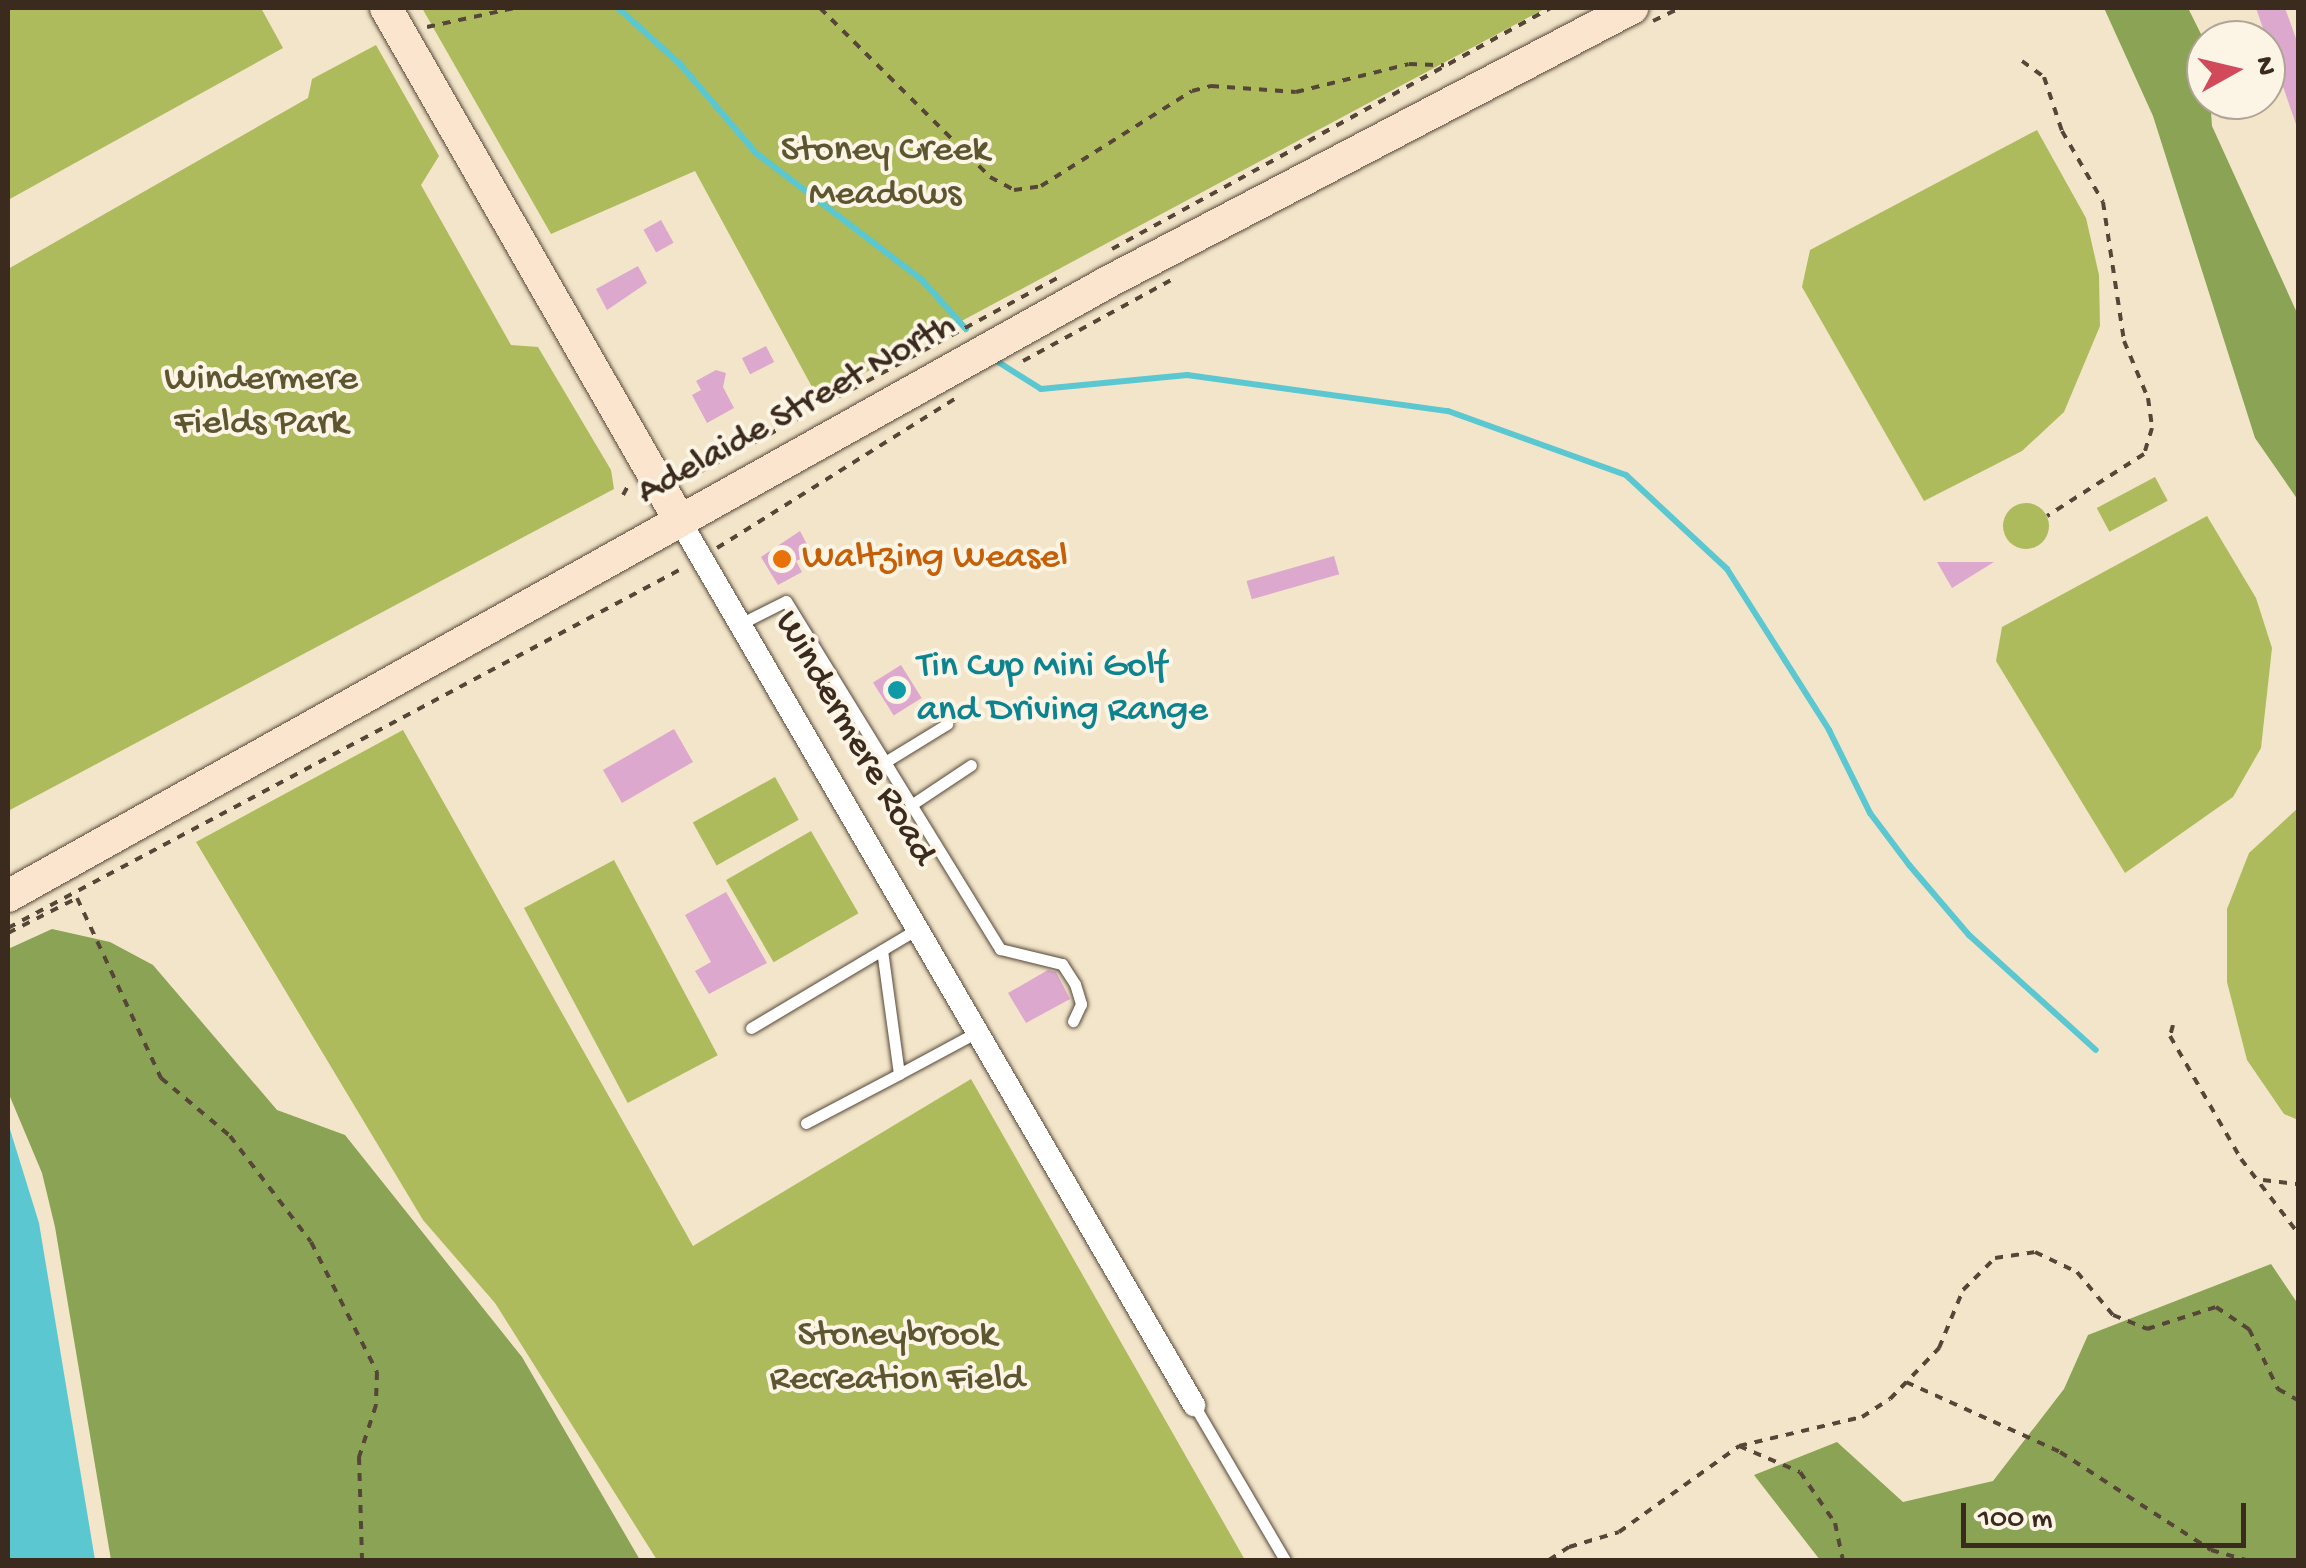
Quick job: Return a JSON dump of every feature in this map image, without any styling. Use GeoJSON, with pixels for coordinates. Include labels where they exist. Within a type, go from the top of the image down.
{"type":"FeatureCollection","features":[{"type":"Feature","properties":{"kind":"main road","name":"Windermere Road"},"geometry":{"type":"LineString","coordinates":[[386,8],[680,521]]}},
{"type":"Feature","properties":{"kind":"main road","name":"Adelaide Street North"},"geometry":{"type":"LineString","coordinates":[[8,896],[1106,283],[1641,15]]}},
{"type":"Feature","properties":{"kind":"street","name":"Windermere Road"},"geometry":{"type":"LineString","coordinates":[[680,521],[1194,1405]]}},
{"type":"Feature","properties":{"kind":"lane"},"geometry":{"type":"LineString","coordinates":[[740,624],[786,601],[1000,949],[1062,964],[1080,1004],[1073,1021]]}},
{"type":"Feature","properties":{"kind":"lane"},"geometry":{"type":"LineString","coordinates":[[885,762],[947,724]]}},
{"type":"Feature","properties":{"kind":"lane"},"geometry":{"type":"LineString","coordinates":[[911,806],[971,764]]}},
{"type":"Feature","properties":{"kind":"lane"},"geometry":{"type":"LineString","coordinates":[[751,1028],[918,929]]}},
{"type":"Feature","properties":{"kind":"lane"},"geometry":{"type":"LineString","coordinates":[[882,950],[899,1074]]}},
{"type":"Feature","properties":{"kind":"lane"},"geometry":{"type":"LineString","coordinates":[[806,1123],[977,1032]]}},
{"type":"Feature","properties":{"kind":"lane"},"geometry":{"type":"LineString","coordinates":[[1194,1405],[1285,1560]]}},
{"type":"Feature","properties":{"kind":"path"},"geometry":{"type":"LineString","coordinates":[[415,29],[515,8]]}},
{"type":"Feature","properties":{"kind":"path"},"geometry":{"type":"LineString","coordinates":[[820,8],[990,177],[1014,190],[1041,186],[1192,91],[1212,86],[1296,92],[1408,64],[1444,65]]}},
{"type":"Feature","properties":{"kind":"path"},"geometry":{"type":"LineString","coordinates":[[1098,257],[1550,8]]}},
{"type":"Feature","properties":{"kind":"path"},"geometry":{"type":"LineString","coordinates":[[1641,15],[1680,8]]}},
{"type":"Feature","properties":{"kind":"path"},"geometry":{"type":"LineString","coordinates":[[2022,62],[2044,77],[2062,131],[2104,202],[2124,341],[2148,398],[2152,428],[2144,454],[2046,516]]}},
{"type":"Feature","properties":{"kind":"path"},"geometry":{"type":"LineString","coordinates":[[673,468],[698,474],[1063,276]]}},
{"type":"Feature","properties":{"kind":"path"},"geometry":{"type":"LineString","coordinates":[[1008,369],[1176,278]]}},
{"type":"Feature","properties":{"kind":"path"},"geometry":{"type":"LineString","coordinates":[[8,931],[701,557],[973,388]]}},
{"type":"Feature","properties":{"kind":"path"},"geometry":{"type":"LineString","coordinates":[[8,931],[77,898],[161,1078],[230,1136],[285,1205],[369,1351],[376,1405],[359,1457],[362,1560]]}},
{"type":"Feature","properties":{"kind":"path"},"geometry":{"type":"LineString","coordinates":[[2173,1025],[2170,1036],[2241,1159],[2262,1180],[2298,1233]]}},
{"type":"Feature","properties":{"kind":"path"},"geometry":{"type":"LineString","coordinates":[[2262,1180],[2298,1184]]}},
{"type":"Feature","properties":{"kind":"path"},"geometry":{"type":"LineString","coordinates":[[1549,1560],[1569,1547],[1619,1532],[1739,1446],[1862,1417],[1940,1348],[1963,1290],[1995,1258],[2035,1252],[2077,1272],[2112,1314],[2148,1329],[2216,1307],[2249,1329],[2278,1389],[2298,1400]]}},
{"type":"Feature","properties":{"kind":"path"},"geometry":{"type":"LineString","coordinates":[[1906,1382],[2060,1452],[2211,1550],[2246,1560]]}},
{"type":"Feature","properties":{"kind":"path"},"geometry":{"type":"LineString","coordinates":[[1739,1446],[1800,1472],[1836,1523],[1843,1560]]}},
{"type":"Feature","properties":{"kind":"green space"},"geometry":{"type":"Polygon","coordinates":[[[8,8],[261,8],[283,48],[8,200],[8,8]]]}},
{"type":"Feature","properties":{"kind":"green space","name":"Stoney Creek Meadows"},"geometry":{"type":"Polygon","coordinates":[[[422,8],[1546,8],[818,398],[695,171],[551,234],[422,8]]]}},
{"type":"Feature","properties":{"kind":"green space"},"geometry":{"type":"Polygon","coordinates":[[[2104,8],[2188,8],[2194,20],[2186,20],[2186,120],[2212,120],[2298,315],[2298,500],[2255,438],[2153,116],[2104,8]]]}},
{"type":"Feature","properties":{"kind":"green space","name":"Windermere Fields Park"},"geometry":{"type":"Polygon","coordinates":[[[376,45],[439,156],[421,185],[511,345],[538,347],[611,470],[614,489],[8,811],[8,269],[308,98],[312,79],[376,45]]]}},
{"type":"Feature","properties":{"kind":"green space"},"geometry":{"type":"Polygon","coordinates":[[[2037,130],[2086,218],[2099,275],[2100,326],[2064,412],[2022,451],[1924,501],[1802,287],[1810,250],[2037,130]]]}},
{"type":"Feature","properties":{"kind":"green space"},"geometry":{"type":"Polygon","coordinates":[[[2155,477],[2168,501],[2109,532],[2097,508],[2155,477]]]}},
{"type":"Feature","properties":{"kind":"green space"},"geometry":{"type":"Polygon","coordinates":[[[2026,503],[2042,510],[2049,526],[2042,542],[2026,549],[2010,542],[2003,526],[2010,510],[2026,503]]]}},
{"type":"Feature","properties":{"kind":"green space"},"geometry":{"type":"Polygon","coordinates":[[[2207,516],[2256,598],[2272,648],[2261,748],[2233,797],[2125,873],[1996,661],[2002,627],[2207,516]]]}},
{"type":"Feature","properties":{"kind":"green space","name":"Stoneybrook Recreation Field"},"geometry":{"type":"Polygon","coordinates":[[[403,730],[693,1246],[971,1079],[1245,1560],[657,1560],[495,1303],[423,1220],[196,842],[403,730]]]}},
{"type":"Feature","properties":{"kind":"green space"},"geometry":{"type":"Polygon","coordinates":[[[775,777],[799,820],[717,865],[693,823],[775,777]]]}},
{"type":"Feature","properties":{"kind":"green space"},"geometry":{"type":"Polygon","coordinates":[[[2298,808],[2298,1120],[2284,1114],[2247,1060],[2227,982],[2227,909],[2249,853],[2298,808]]]}},
{"type":"Feature","properties":{"kind":"green space"},"geometry":{"type":"Polygon","coordinates":[[[811,831],[858,913],[774,962],[726,880],[811,831]]]}},
{"type":"Feature","properties":{"kind":"green space"},"geometry":{"type":"Polygon","coordinates":[[[614,860],[718,1055],[628,1103],[524,908],[614,860]]]}},
{"type":"Feature","properties":{"kind":"green space"},"geometry":{"type":"Polygon","coordinates":[[[52,929],[110,942],[153,965],[277,1110],[345,1135],[522,1357],[640,1560],[111,1560],[55,1227],[42,1173],[8,1092],[8,949],[52,929]]]}},
{"type":"Feature","properties":{"kind":"green space"},"geometry":{"type":"Polygon","coordinates":[[[2271,1264],[2298,1304],[2298,1560],[1820,1560],[1754,1475],[1837,1442],[1903,1502],[1993,1481],[2064,1389],[2088,1335],[2271,1264]]]}},
{"type":"Feature","properties":{"kind":"water"},"geometry":{"type":"Polygon","coordinates":[[[8,1123],[39,1223],[95,1560],[8,1560],[8,1123]]]}},
{"type":"Feature","properties":{"kind":"building"},"geometry":{"type":"Polygon","coordinates":[[[2256,8],[2285,8],[2298,44],[2298,130],[2286,95],[2286,20],[2260,20],[2256,8]]]}},
{"type":"Feature","properties":{"kind":"building"},"geometry":{"type":"Polygon","coordinates":[[[661,220],[674,243],[656,252],[644,230],[661,220]]]}},
{"type":"Feature","properties":{"kind":"building"},"geometry":{"type":"Polygon","coordinates":[[[638,266],[647,283],[607,310],[596,289],[638,266]]]}},
{"type":"Feature","properties":{"kind":"building"},"geometry":{"type":"Polygon","coordinates":[[[766,346],[774,362],[750,374],[742,358],[766,346]]]}},
{"type":"Feature","properties":{"kind":"building"},"geometry":{"type":"Polygon","coordinates":[[[716,370],[726,373],[723,387],[734,408],[707,423],[692,395],[701,390],[696,381],[716,370]]]}},
{"type":"Feature","properties":{"kind":"building","name":"Waltzing Weasel"},"geometry":{"type":"Polygon","coordinates":[[[800,531],[812,554],[796,561],[802,572],[778,585],[761,557],[800,531]]]}},
{"type":"Feature","properties":{"kind":"building"},"geometry":{"type":"Polygon","coordinates":[[[1334,556],[1339,574],[1252,599],[1247,581],[1334,556]]]}},
{"type":"Feature","properties":{"kind":"building"},"geometry":{"type":"Polygon","coordinates":[[[1937,562],[1994,562],[1952,588],[1937,562]]]}},
{"type":"Feature","properties":{"kind":"building","name":"Tin Cup Mini Golf and Driving Range"},"geometry":{"type":"Polygon","coordinates":[[[901,665],[922,698],[894,716],[873,682],[901,665]]]}},
{"type":"Feature","properties":{"kind":"building"},"geometry":{"type":"Polygon","coordinates":[[[674,729],[693,762],[622,803],[603,770],[674,729]]]}},
{"type":"Feature","properties":{"kind":"building"},"geometry":{"type":"Polygon","coordinates":[[[726,892],[767,963],[709,994],[695,971],[711,962],[685,915],[726,892]]]}},
{"type":"Feature","properties":{"kind":"building"},"geometry":{"type":"Polygon","coordinates":[[[1048,970],[1056,972],[1070,999],[1026,1023],[1008,993],[1048,970]]]}},
{"type":"Feature","properties":{"kind":"waterway"},"geometry":{"type":"LineString","coordinates":[[618,8],[680,64],[756,153],[922,280],[966,329]]}},
{"type":"Feature","properties":{"kind":"waterway"},"geometry":{"type":"LineString","coordinates":[[995,360],[1041,389],[1187,375],[1448,411],[1626,475],[1727,569],[1829,730],[1870,813],[1910,866],[1969,935],[2096,1050]]}},
{"type":"Feature","properties":{"kind":"place","name":"Waltzing Weasel"},"geometry":{"type":"Point","coordinates":[782,559]}},
{"type":"Feature","properties":{"kind":"place","name":"Tin Cup Mini Golf and Driving Range"},"geometry":{"type":"Point","coordinates":[897,690]}}]}
